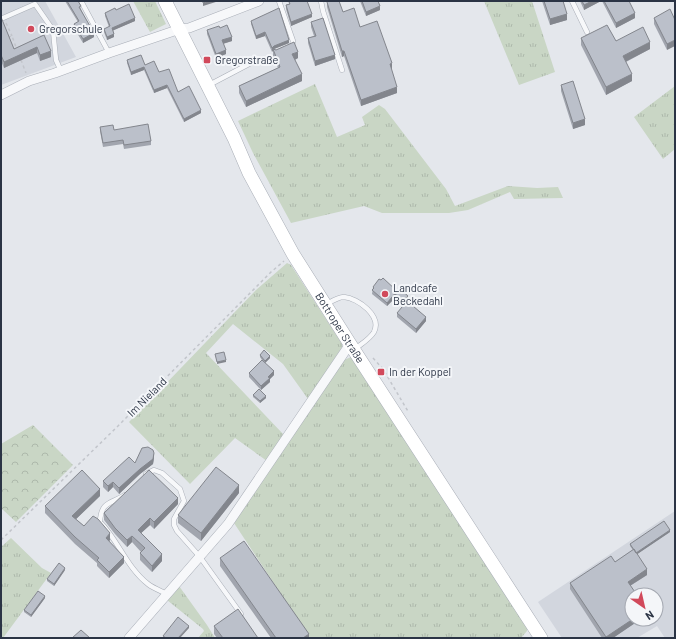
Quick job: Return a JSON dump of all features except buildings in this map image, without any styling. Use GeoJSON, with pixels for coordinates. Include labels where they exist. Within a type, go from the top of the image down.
{"type":"FeatureCollection","features":[{"type":"Feature","properties":{"kind":"main road","name":"Bottroper Straße"},"geometry":{"type":"LineString","coordinates":[[165,1],[234,138],[249,172],[293,254],[355,346],[537,636]]}},
{"type":"Feature","properties":{"kind":"street"},"geometry":{"type":"LineString","coordinates":[[1,95],[30,81],[109,53],[189,28],[259,1]]}},
{"type":"Feature","properties":{"kind":"street"},"geometry":{"type":"LineString","coordinates":[[129,638],[228,524],[328,376],[355,346]]}},
{"type":"Feature","properties":{"kind":"lane"},"geometry":{"type":"LineString","coordinates":[[81,1],[109,53]]}},
{"type":"Feature","properties":{"kind":"lane"},"geometry":{"type":"LineString","coordinates":[[279,1],[293,41],[291,47],[286,49]]}},
{"type":"Feature","properties":{"kind":"lane"},"geometry":{"type":"LineString","coordinates":[[321,1],[342,70]]}},
{"type":"Feature","properties":{"kind":"lane"},"geometry":{"type":"LineString","coordinates":[[572,1],[587,32]]}},
{"type":"Feature","properties":{"kind":"lane"},"geometry":{"type":"LineString","coordinates":[[3,18],[35,4],[52,30],[56,60],[60,71]]}},
{"type":"Feature","properties":{"kind":"lane"},"geometry":{"type":"LineString","coordinates":[[207,86],[249,64]]}},
{"type":"Feature","properties":{"kind":"lane"},"geometry":{"type":"LineString","coordinates":[[326,305],[338,298],[343,297],[352,299],[363,305],[369,311],[374,319],[376,327],[373,333],[355,346]]}},
{"type":"Feature","properties":{"kind":"lane"},"geometry":{"type":"LineString","coordinates":[[142,477],[154,470],[162,472],[180,489],[184,501],[174,519],[174,525],[177,531],[200,557],[245,619]]}},
{"type":"Feature","properties":{"kind":"lane"},"geometry":{"type":"LineString","coordinates":[[130,491],[108,503],[102,510],[100,522],[109,531],[133,569],[148,584],[167,594]]}},
{"type":"Feature","properties":{"kind":"path"},"geometry":{"type":"LineString","coordinates":[[7,38],[12,36],[18,53]]}},
{"type":"Feature","properties":{"kind":"path"},"geometry":{"type":"LineString","coordinates":[[21,60],[30,81]]}},
{"type":"Feature","properties":{"kind":"path","name":"Im Nieland"},"geometry":{"type":"LineString","coordinates":[[1,540],[118,426],[271,272],[293,254]]}},
{"type":"Feature","properties":{"kind":"path"},"geometry":{"type":"LineString","coordinates":[[355,346],[383,368],[410,416]]}},
{"type":"Feature","properties":{"kind":"shaded area","name":"Gregorschule"},"geometry":{"type":"Polygon","coordinates":[[[1,1],[45,1],[76,57],[1,85],[1,1]]]}},
{"type":"Feature","properties":{"kind":"shaded area"},"geometry":{"type":"Polygon","coordinates":[[[675,511],[675,638],[665,638],[658,627],[664,627],[664,587],[624,587],[624,627],[655,627],[637,638],[562,638],[538,602],[675,511]]]}},
{"type":"Feature","properties":{"kind":"green space"},"geometry":{"type":"Polygon","coordinates":[[[133,1],[155,1],[166,24],[150,32],[133,1]]]}},
{"type":"Feature","properties":{"kind":"green space"},"geometry":{"type":"Polygon","coordinates":[[[484,1],[532,1],[555,72],[519,85],[484,1]]]}},
{"type":"Feature","properties":{"kind":"green space"},"geometry":{"type":"Polygon","coordinates":[[[315,84],[337,137],[365,125],[362,117],[379,105],[385,109],[446,189],[455,206],[508,186],[537,188],[558,187],[563,198],[514,199],[510,192],[468,210],[449,213],[382,213],[364,206],[291,223],[253,153],[238,121],[315,84]]]}},
{"type":"Feature","properties":{"kind":"green space"},"geometry":{"type":"Polygon","coordinates":[[[675,86],[675,149],[663,159],[634,117],[675,86]]]}},
{"type":"Feature","properties":{"kind":"green space"},"geometry":{"type":"Polygon","coordinates":[[[287,263],[291,265],[342,344],[342,347],[308,399],[283,364],[233,324],[206,353],[284,435],[267,461],[235,438],[190,484],[129,422],[256,290],[287,263]]]}},
{"type":"Feature","properties":{"kind":"green space"},"geometry":{"type":"Polygon","coordinates":[[[351,357],[527,627],[527,631],[521,638],[310,638],[234,523],[344,360],[351,357]]]}},
{"type":"Feature","properties":{"kind":"green space"},"geometry":{"type":"Polygon","coordinates":[[[33,425],[73,465],[16,522],[1,508],[1,444],[33,425]]]}},
{"type":"Feature","properties":{"kind":"green space"},"geometry":{"type":"Polygon","coordinates":[[[11,538],[42,568],[51,573],[3,638],[1,638],[1,547],[11,538]]]}},
{"type":"Feature","properties":{"kind":"green space"},"geometry":{"type":"Polygon","coordinates":[[[179,586],[215,638],[198,638],[204,631],[203,629],[167,600],[179,586]]]}},
{"type":"Feature","properties":{"kind":"place","name":"Gregorschule"},"geometry":{"type":"Point","coordinates":[31,29]}},
{"type":"Feature","properties":{"kind":"place","name":"Gregorstraße"},"geometry":{"type":"Point","coordinates":[207,60]}},
{"type":"Feature","properties":{"kind":"place","name":"Landcafe Beckedahl"},"geometry":{"type":"Point","coordinates":[385,294]}},
{"type":"Feature","properties":{"kind":"place","name":"In der Koppel"},"geometry":{"type":"Point","coordinates":[381,372]}}]}
